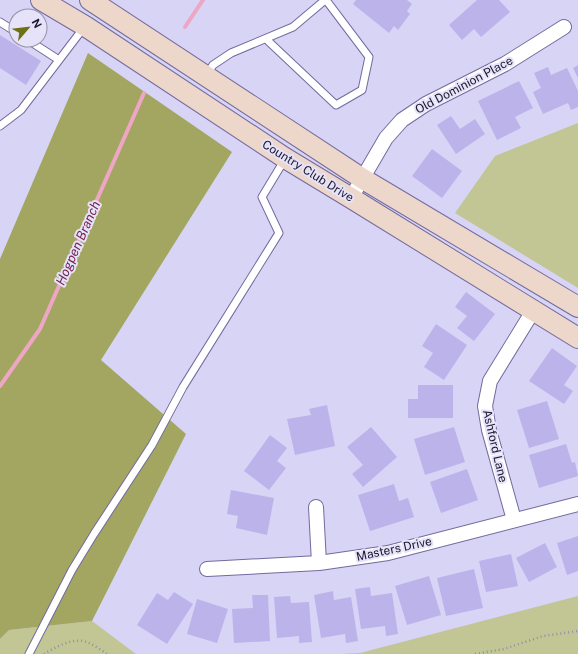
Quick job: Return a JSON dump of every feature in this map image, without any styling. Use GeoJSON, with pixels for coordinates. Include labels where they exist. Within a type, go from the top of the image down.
{"type":"FeatureCollection","features":[{"type":"Feature","properties":{"kind":"main road","name":"Country Club Drive"},"geometry":{"type":"LineString","coordinates":[[41,0],[85,26],[286,158],[578,338]]}},
{"type":"Feature","properties":{"kind":"main road","name":"Country Club Drive"},"geometry":{"type":"LineString","coordinates":[[90,0],[363,179],[578,307]]}},
{"type":"Feature","properties":{"kind":"street","name":"Old Dominion Place"},"geometry":{"type":"LineString","coordinates":[[352,198],[386,138],[402,120],[426,104],[505,64],[564,26]]}},
{"type":"Feature","properties":{"kind":"street"},"geometry":{"type":"LineString","coordinates":[[193,97],[206,76]]}},
{"type":"Feature","properties":{"kind":"street","name":"Ashford Lane"},"geometry":{"type":"LineString","coordinates":[[514,520],[489,430],[485,406],[490,381],[533,311]]}},
{"type":"Feature","properties":{"kind":"street","name":"Masters Drive"},"geometry":{"type":"LineString","coordinates":[[207,568],[318,563],[388,553],[578,504]]}},
{"type":"Feature","properties":{"kind":"street"},"geometry":{"type":"LineString","coordinates":[[316,507],[318,563]]}},
{"type":"Feature","properties":{"kind":"lane"},"geometry":{"type":"LineString","coordinates":[[206,76],[213,65],[231,53],[293,27],[325,0],[369,57],[362,90],[336,105],[266,39]]}},
{"type":"Feature","properties":{"kind":"lane"},"geometry":{"type":"LineString","coordinates":[[0,126],[21,110],[85,26]]}},
{"type":"Feature","properties":{"kind":"lane"},"geometry":{"type":"LineString","coordinates":[[40,48],[59,60]]}},
{"type":"Feature","properties":{"kind":"lane"},"geometry":{"type":"LineString","coordinates":[[29,654],[72,570],[152,445],[183,387],[279,233],[262,196],[286,158]]}},
{"type":"Feature","properties":{"kind":"path"},"geometry":{"type":"LineString","coordinates":[[475,654],[504,649],[543,636],[578,631]]}},
{"type":"Feature","properties":{"kind":"path"},"geometry":{"type":"LineString","coordinates":[[44,654],[57,646],[73,641],[86,642],[107,654]]}},
{"type":"Feature","properties":{"kind":"green space"},"geometry":{"type":"Polygon","coordinates":[[[88,53],[232,152],[101,360],[186,434],[92,621],[9,630],[0,639],[0,259],[88,53]]]}},
{"type":"Feature","properties":{"kind":"green space"},"geometry":{"type":"Polygon","coordinates":[[[578,123],[578,288],[455,213],[495,156],[578,123]]]}},
{"type":"Feature","properties":{"kind":"green space"},"geometry":{"type":"Polygon","coordinates":[[[578,596],[578,654],[340,654],[360,653],[578,596]]]}},
{"type":"Feature","properties":{"kind":"green space"},"geometry":{"type":"Polygon","coordinates":[[[92,621],[136,654],[0,654],[0,639],[9,630],[92,621]]]}},
{"type":"Feature","properties":{"kind":"building"},"geometry":{"type":"Polygon","coordinates":[[[356,0],[407,0],[412,4],[407,11],[410,14],[398,30],[394,26],[389,33],[353,4],[356,0]]]}},
{"type":"Feature","properties":{"kind":"building"},"geometry":{"type":"Polygon","coordinates":[[[477,0],[499,0],[510,12],[481,37],[474,29],[462,40],[449,25],[477,0]]]}},
{"type":"Feature","properties":{"kind":"building"},"geometry":{"type":"Polygon","coordinates":[[[0,35],[8,40],[8,48],[20,48],[41,61],[26,85],[0,68],[0,35]]]}},
{"type":"Feature","properties":{"kind":"building"},"geometry":{"type":"Polygon","coordinates":[[[578,65],[578,78],[573,68],[578,65]]]}},
{"type":"Feature","properties":{"kind":"building"},"geometry":{"type":"Polygon","coordinates":[[[548,67],[551,75],[567,68],[578,91],[578,107],[571,110],[568,103],[543,114],[533,92],[541,88],[534,73],[548,67]]]}},
{"type":"Feature","properties":{"kind":"building"},"geometry":{"type":"Polygon","coordinates":[[[519,81],[533,108],[515,117],[521,128],[497,140],[478,101],[519,81]]]}},
{"type":"Feature","properties":{"kind":"building"},"geometry":{"type":"Polygon","coordinates":[[[451,116],[460,129],[475,119],[485,134],[456,154],[437,125],[451,116]]]}},
{"type":"Feature","properties":{"kind":"building"},"geometry":{"type":"Polygon","coordinates":[[[432,149],[462,171],[442,198],[412,176],[432,149]]]}},
{"type":"Feature","properties":{"kind":"building"},"geometry":{"type":"Polygon","coordinates":[[[466,292],[495,314],[474,341],[457,328],[467,316],[455,307],[466,292]]]}},
{"type":"Feature","properties":{"kind":"building"},"geometry":{"type":"Polygon","coordinates":[[[436,324],[467,345],[444,380],[424,367],[433,353],[422,346],[436,324]]]}},
{"type":"Feature","properties":{"kind":"building"},"geometry":{"type":"Polygon","coordinates":[[[552,348],[577,366],[564,385],[573,391],[564,404],[529,381],[552,348]]]}},
{"type":"Feature","properties":{"kind":"building"},"geometry":{"type":"Polygon","coordinates":[[[418,385],[453,385],[453,418],[408,418],[408,399],[418,399],[418,385]]]}},
{"type":"Feature","properties":{"kind":"building"},"geometry":{"type":"Polygon","coordinates":[[[547,401],[559,439],[529,448],[517,410],[547,401]]]}},
{"type":"Feature","properties":{"kind":"building"},"geometry":{"type":"Polygon","coordinates":[[[327,405],[335,446],[295,455],[287,419],[311,415],[309,409],[327,405]]]}},
{"type":"Feature","properties":{"kind":"building"},"geometry":{"type":"Polygon","coordinates":[[[371,427],[397,457],[363,487],[352,474],[363,465],[347,447],[371,427]]]}},
{"type":"Feature","properties":{"kind":"building"},"geometry":{"type":"Polygon","coordinates":[[[454,427],[465,462],[425,475],[414,439],[454,427]]]}},
{"type":"Feature","properties":{"kind":"building"},"geometry":{"type":"Polygon","coordinates":[[[270,435],[287,448],[277,461],[286,468],[269,490],[244,471],[270,435]]]}},
{"type":"Feature","properties":{"kind":"building"},"geometry":{"type":"Polygon","coordinates":[[[566,444],[572,463],[575,462],[578,476],[539,488],[529,455],[566,444]]]}},
{"type":"Feature","properties":{"kind":"building"},"geometry":{"type":"Polygon","coordinates":[[[467,469],[478,500],[441,513],[430,482],[467,469]]]}},
{"type":"Feature","properties":{"kind":"building"},"geometry":{"type":"Polygon","coordinates":[[[394,484],[399,501],[408,498],[414,517],[370,531],[358,495],[394,484]]]}},
{"type":"Feature","properties":{"kind":"building"},"geometry":{"type":"Polygon","coordinates":[[[231,490],[274,498],[267,535],[236,528],[238,516],[227,514],[231,490]]]}},
{"type":"Feature","properties":{"kind":"building"},"geometry":{"type":"Polygon","coordinates":[[[578,536],[578,571],[567,575],[557,543],[578,536]]]}},
{"type":"Feature","properties":{"kind":"building"},"geometry":{"type":"Polygon","coordinates":[[[545,543],[557,567],[529,582],[516,558],[545,543]]]}},
{"type":"Feature","properties":{"kind":"building"},"geometry":{"type":"Polygon","coordinates":[[[511,554],[518,586],[486,592],[479,561],[511,554]]]}},
{"type":"Feature","properties":{"kind":"building"},"geometry":{"type":"Polygon","coordinates":[[[474,569],[483,608],[446,616],[437,578],[474,569]]]}},
{"type":"Feature","properties":{"kind":"building"},"geometry":{"type":"Polygon","coordinates":[[[429,576],[441,615],[407,625],[395,586],[429,576]]]}},
{"type":"Feature","properties":{"kind":"building"},"geometry":{"type":"Polygon","coordinates":[[[370,587],[371,596],[392,593],[398,634],[386,636],[385,626],[361,629],[355,589],[370,587]]]}},
{"type":"Feature","properties":{"kind":"building"},"geometry":{"type":"Polygon","coordinates":[[[333,591],[334,600],[351,597],[358,641],[346,643],[345,634],[321,638],[314,595],[333,591]]]}},
{"type":"Feature","properties":{"kind":"building"},"geometry":{"type":"Polygon","coordinates":[[[174,592],[193,604],[167,644],[137,625],[157,593],[168,600],[174,592]]]}},
{"type":"Feature","properties":{"kind":"building"},"geometry":{"type":"Polygon","coordinates":[[[252,595],[268,595],[270,641],[234,643],[232,609],[253,608],[252,595]]]}},
{"type":"Feature","properties":{"kind":"building"},"geometry":{"type":"Polygon","coordinates":[[[290,596],[291,603],[309,602],[312,642],[299,643],[299,636],[277,638],[274,597],[290,596]]]}},
{"type":"Feature","properties":{"kind":"building"},"geometry":{"type":"Polygon","coordinates":[[[197,599],[228,609],[217,643],[187,634],[197,599]]]}},
{"type":"Feature","properties":{"kind":"waterway","name":"Hogpen Branch"},"geometry":{"type":"LineString","coordinates":[[185,27],[203,0]]}},
{"type":"Feature","properties":{"kind":"waterway","name":"Hogpen Branch"},"geometry":{"type":"LineString","coordinates":[[0,386],[40,329],[144,93]]}}]}
